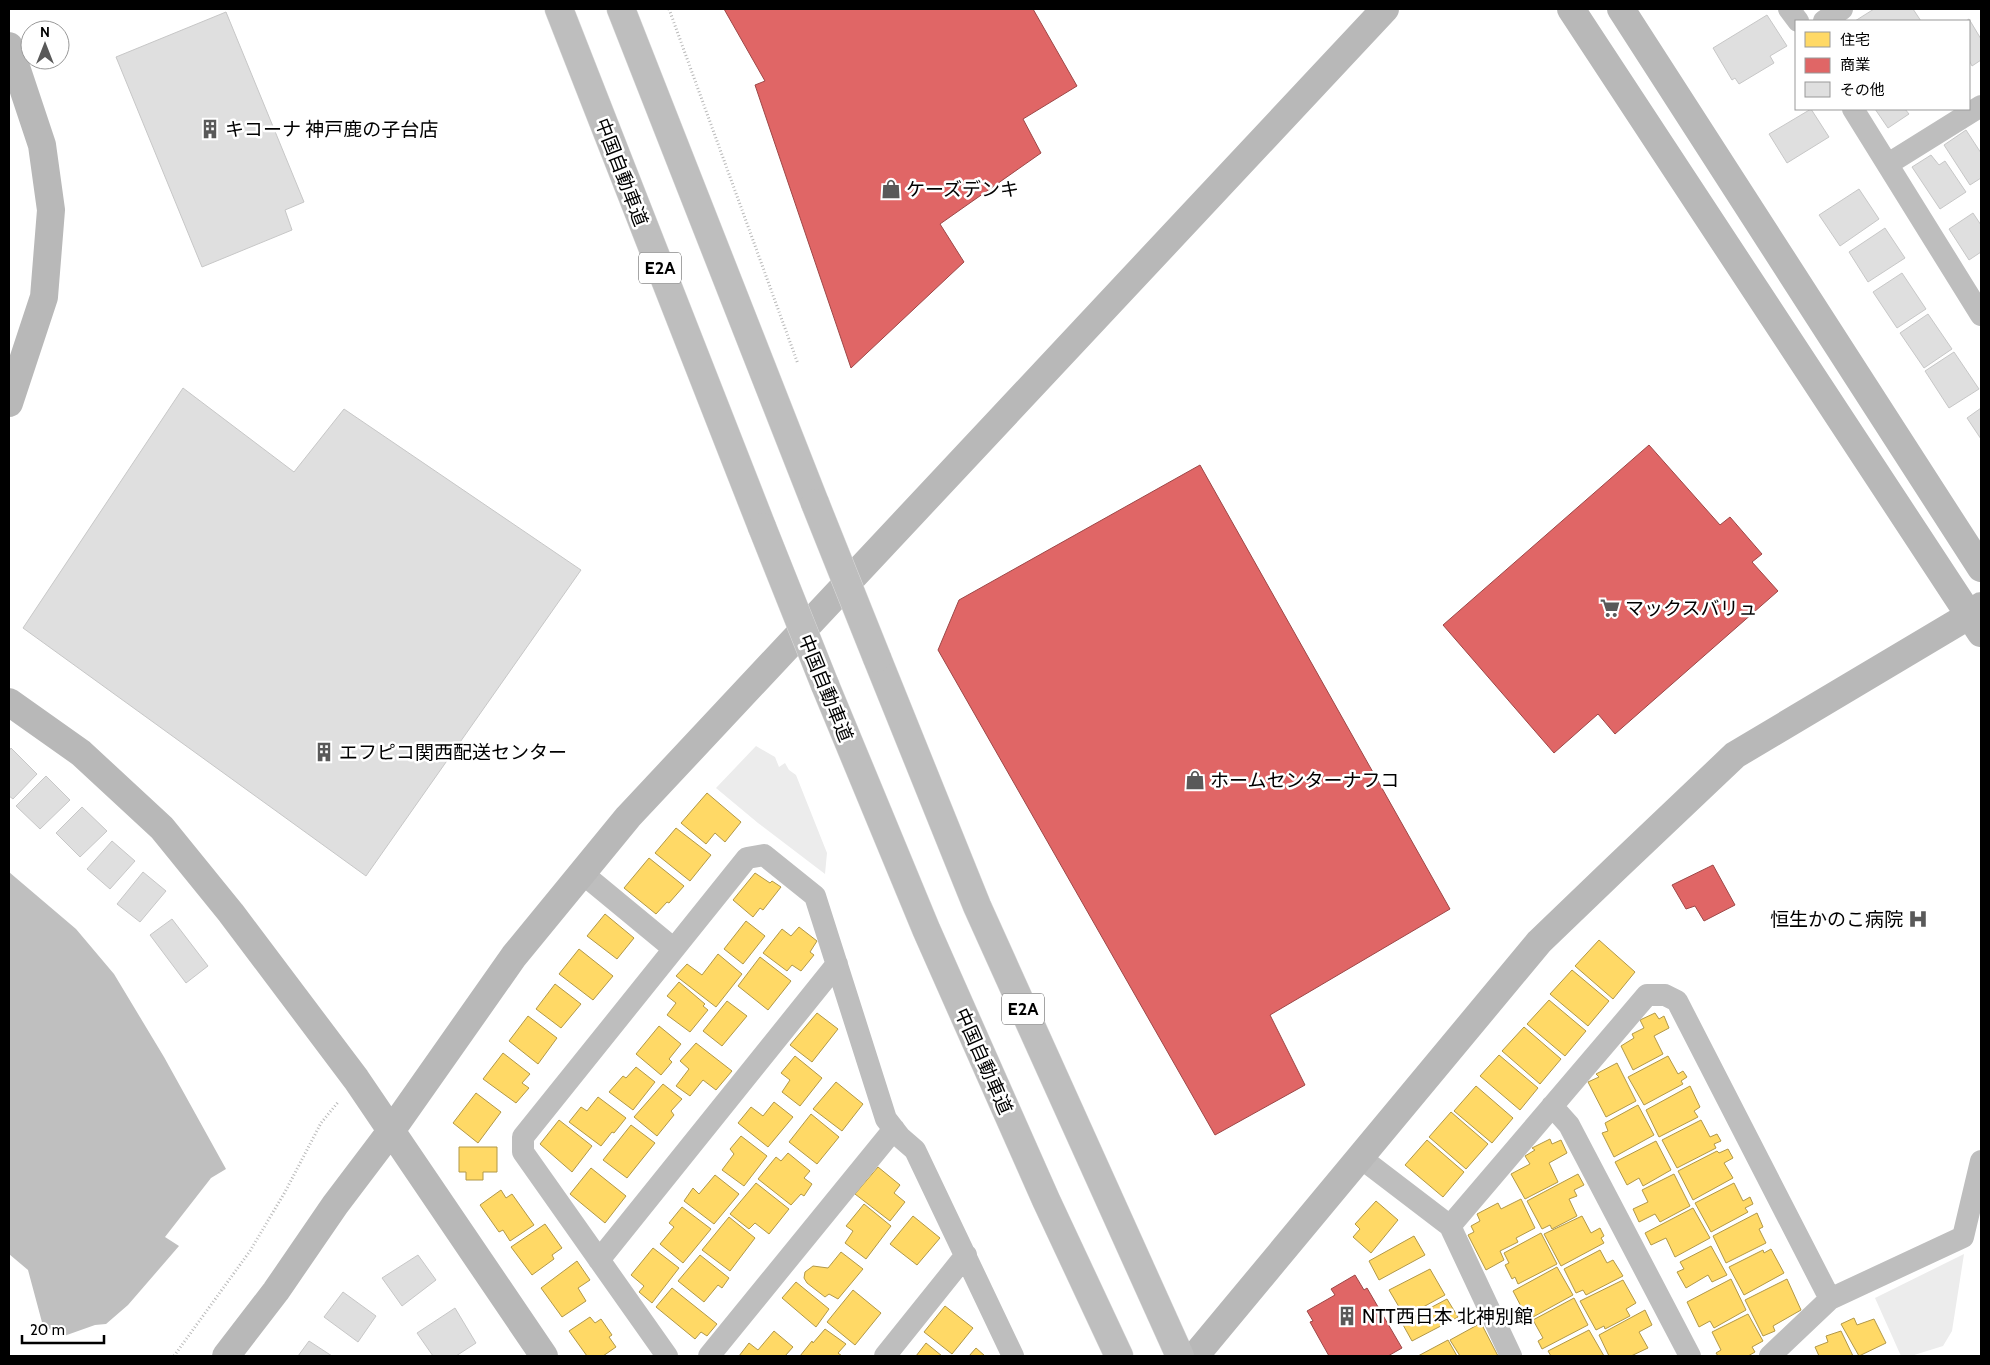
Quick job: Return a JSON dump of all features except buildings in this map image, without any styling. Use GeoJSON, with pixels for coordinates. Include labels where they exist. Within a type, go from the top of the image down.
{"type":"FeatureCollection","features":[{"type":"Feature","properties":{"kind":"highway","name":"中国自動車道"},"geometry":{"type":"LineString","coordinates":[[559,9],[825,685],[930,938],[1046,1200],[1119,1356]]}},
{"type":"Feature","properties":{"kind":"highway","name":"E2A"},"geometry":{"type":"LineString","coordinates":[[621,9],[815,503],[977,906],[1180,1356]]}},
{"type":"Feature","properties":{"kind":"street"},"geometry":{"type":"LineString","coordinates":[[226,1356],[276,1291],[335,1205],[391,1131],[514,956],[628,816],[1385,9]]}},
{"type":"Feature","properties":{"kind":"street"},"geometry":{"type":"LineString","coordinates":[[1195,1356],[1539,942],[1735,755],[1978,618],[1570,9]]}},
{"type":"Feature","properties":{"kind":"street"},"geometry":{"type":"LineString","coordinates":[[1621,9],[1981,568]]}},
{"type":"Feature","properties":{"kind":"street"},"geometry":{"type":"LineString","coordinates":[[1789,9],[1797,20]]}},
{"type":"Feature","properties":{"kind":"street"},"geometry":{"type":"LineString","coordinates":[[1826,20],[1842,9]]}},
{"type":"Feature","properties":{"kind":"street"},"geometry":{"type":"LineString","coordinates":[[9,46],[42,145],[51,210],[44,298],[9,402]]}},
{"type":"Feature","properties":{"kind":"street"},"geometry":{"type":"LineString","coordinates":[[1888,164],[1981,106]]}},
{"type":"Feature","properties":{"kind":"street"},"geometry":{"type":"LineString","coordinates":[[1854,110],[1888,164],[1974,287],[1981,315]]}},
{"type":"Feature","properties":{"kind":"street"},"geometry":{"type":"LineString","coordinates":[[9,702],[81,753],[162,828],[231,913],[356,1079],[544,1356]]}},
{"type":"Feature","properties":{"kind":"street"},"geometry":{"type":"LineString","coordinates":[[667,1356],[522,1152],[523,1137],[747,858],[764,855],[815,896],[886,1119],[900,1137],[916,1150],[1013,1356]]}},
{"type":"Feature","properties":{"kind":"street"},"geometry":{"type":"LineString","coordinates":[[582,873],[674,949]]}},
{"type":"Feature","properties":{"kind":"street"},"geometry":{"type":"LineString","coordinates":[[600,1260],[837,964]]}},
{"type":"Feature","properties":{"kind":"street"},"geometry":{"type":"LineString","coordinates":[[1450,1226],[1647,995],[1665,994],[1677,1001],[1830,1299]]}},
{"type":"Feature","properties":{"kind":"street"},"geometry":{"type":"LineString","coordinates":[[1552,1106],[1569,1125],[1690,1356]]}},
{"type":"Feature","properties":{"kind":"street"},"geometry":{"type":"LineString","coordinates":[[709,1356],[894,1129]]}},
{"type":"Feature","properties":{"kind":"street"},"geometry":{"type":"LineString","coordinates":[[1361,1158],[1450,1226],[1511,1356]]}},
{"type":"Feature","properties":{"kind":"street"},"geometry":{"type":"LineString","coordinates":[[1770,1356],[1830,1299],[1962,1237],[1981,1162]]}},
{"type":"Feature","properties":{"kind":"street"},"geometry":{"type":"LineString","coordinates":[[884,1356],[966,1255]]}},
{"type":"Feature","properties":{"kind":"path"},"geometry":{"type":"LineString","coordinates":[[669,9],[798,364]]}},
{"type":"Feature","properties":{"kind":"path"},"geometry":{"type":"LineString","coordinates":[[174,1356],[250,1251],[285,1192],[321,1123],[356,1079]]}},
{"type":"Feature","properties":{"kind":"shaded area"},"geometry":{"type":"Polygon","coordinates":[[[756,746],[775,757],[779,767],[785,763],[789,770],[796,775],[827,853],[825,874],[716,788],[756,746]]]}},
{"type":"Feature","properties":{"kind":"shaded area"},"geometry":{"type":"Polygon","coordinates":[[[9,872],[76,929],[114,974],[164,1057],[226,1169],[211,1178],[165,1237],[179,1246],[128,1305],[106,1324],[95,1325],[64,1336],[43,1326],[28,1270],[9,1254],[9,872]]]}},
{"type":"Feature","properties":{"kind":"shaded area"},"geometry":{"type":"Polygon","coordinates":[[[1964,1254],[1952,1331],[1943,1346],[1911,1356],[1901,1356],[1875,1298],[1964,1254]]]}},
{"type":"Feature","properties":{"kind":"place","name":"キコーナ 神戸鹿の子台店"},"geometry":{"type":"Point","coordinates":[210,129]}},
{"type":"Feature","properties":{"kind":"place","name":"ケーズデンキ"},"geometry":{"type":"Point","coordinates":[891,189]}},
{"type":"Feature","properties":{"kind":"place","name":"マックスバリュ"},"geometry":{"type":"Point","coordinates":[1610,608]}},
{"type":"Feature","properties":{"kind":"place","name":"エフピコ関西配送センター"},"geometry":{"type":"Point","coordinates":[324,752]}},
{"type":"Feature","properties":{"kind":"place","name":"ホームセンターナフコ"},"geometry":{"type":"Point","coordinates":[1195,780]}},
{"type":"Feature","properties":{"kind":"place","name":"恒生かのこ病院"},"geometry":{"type":"Point","coordinates":[1918,919]}},
{"type":"Feature","properties":{"kind":"place","name":"NTT西日本 北神別館"},"geometry":{"type":"Point","coordinates":[1347,1316]}}]}
